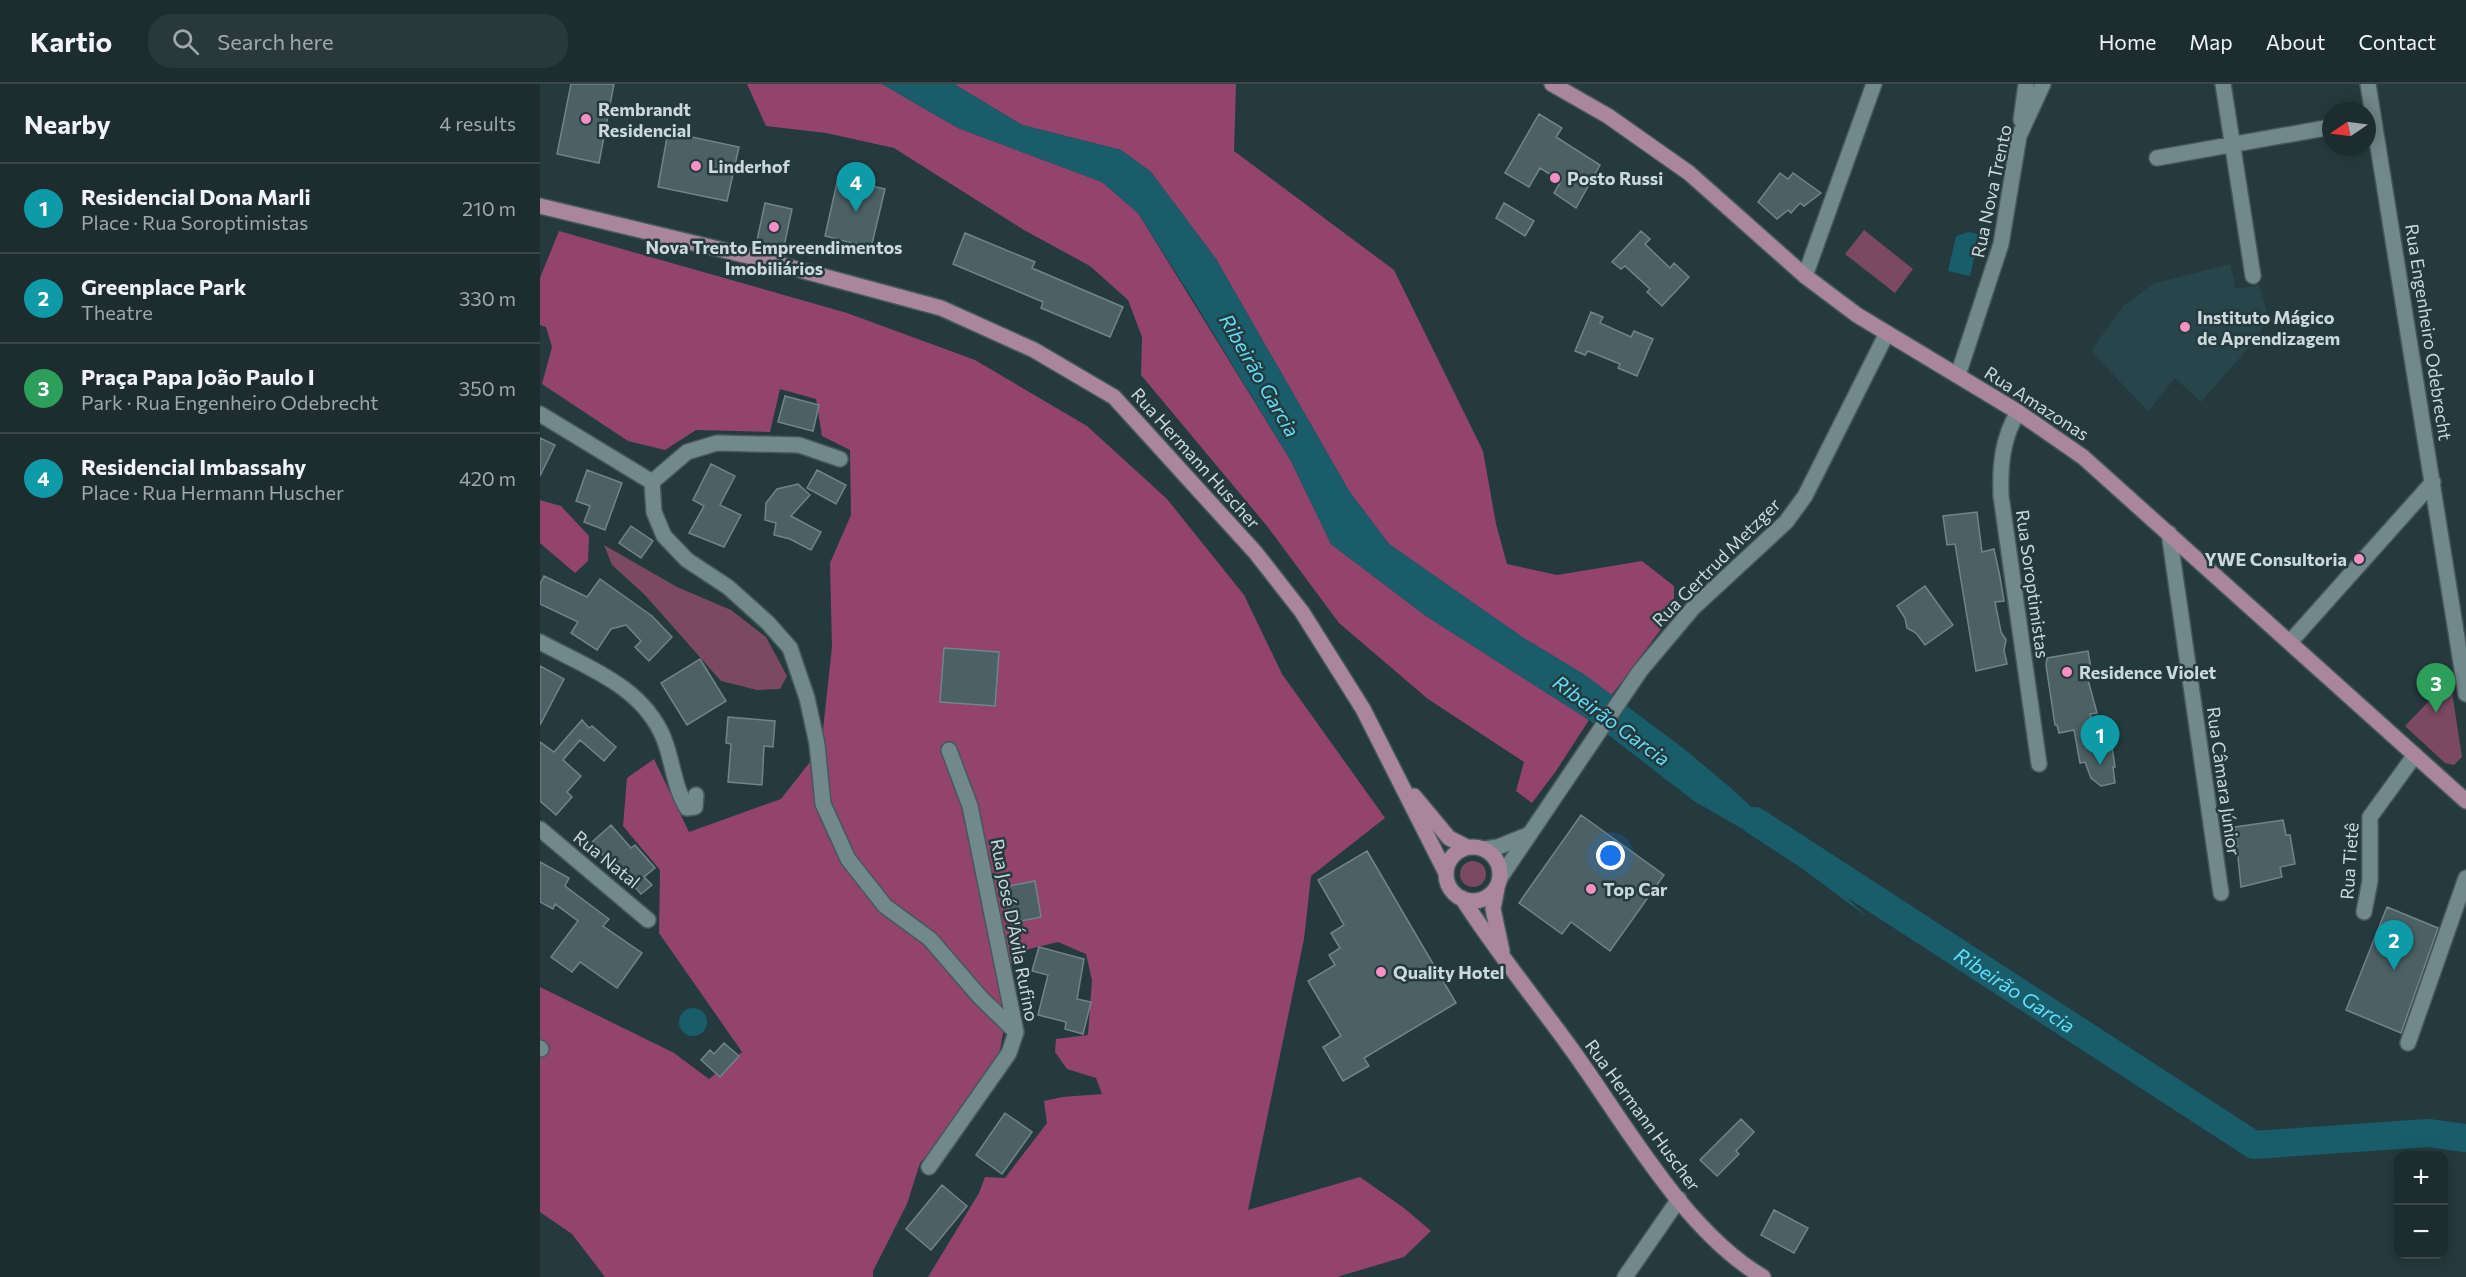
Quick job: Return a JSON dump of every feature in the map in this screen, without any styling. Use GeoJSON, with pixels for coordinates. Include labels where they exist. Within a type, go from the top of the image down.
{"type":"FeatureCollection","features":[{"type":"Feature","properties":{"kind":"main road","name":"Rua Amazonas"},"geometry":{"type":"LineString","coordinates":[[1552,84],[1633,132],[1689,173],[1805,276],[1857,315],[2018,412],[2083,456],[2466,801]]}},
{"type":"Feature","properties":{"kind":"main road","name":"Rua Hermann Huscher"},"geometry":{"type":"LineString","coordinates":[[540,206],[752,257],[941,308],[1034,350],[1114,397],[1262,560],[1302,612],[1338,666],[1386,753],[1446,873]]}},
{"type":"Feature","properties":{"kind":"main road","name":"Rua Hermann Huscher"},"geometry":{"type":"LineString","coordinates":[[1386,753],[1434,822],[1449,838],[1467,848]]}},
{"type":"Feature","properties":{"kind":"main road"},"geometry":{"type":"LineString","coordinates":[[1467,848],[1484,849],[1494,856],[1499,866],[1498,883],[1485,899],[1470,901],[1454,892],[1446,873],[1452,857],[1467,848]]}},
{"type":"Feature","properties":{"kind":"main road","name":"Rua Hermann Huscher"},"geometry":{"type":"LineString","coordinates":[[1498,883],[1493,909],[1505,962]]}},
{"type":"Feature","properties":{"kind":"main road","name":"Rua Hermann Huscher"},"geometry":{"type":"LineString","coordinates":[[1462,898],[1505,962],[1569,1046],[1679,1199],[1710,1235],[1747,1268],[1763,1277]]}},
{"type":"Feature","properties":{"kind":"street"},"geometry":{"type":"LineString","coordinates":[[1805,276],[1874,84]]}},
{"type":"Feature","properties":{"kind":"street"},"geometry":{"type":"LineString","coordinates":[[2019,136],[2026,84]]}},
{"type":"Feature","properties":{"kind":"street","name":"Rua Nova Trento"},"geometry":{"type":"LineString","coordinates":[[1958,375],[2001,244],[2019,136],[2043,84]]}},
{"type":"Feature","properties":{"kind":"street"},"geometry":{"type":"LineString","coordinates":[[2223,84],[2253,276]]}},
{"type":"Feature","properties":{"kind":"street","name":"Rua Engenheiro Odebrecht"},"geometry":{"type":"LineString","coordinates":[[2368,84],[2370,102]]}},
{"type":"Feature","properties":{"kind":"street"},"geometry":{"type":"LineString","coordinates":[[2157,158],[2322,129]]}},
{"type":"Feature","properties":{"kind":"street","name":"Rua Engenheiro Odebrecht"},"geometry":{"type":"LineString","coordinates":[[2376,149],[2433,482],[2466,694]]}},
{"type":"Feature","properties":{"kind":"street","name":"Rua Gertrud Metzger"},"geometry":{"type":"LineString","coordinates":[[1498,883],[1640,671],[1693,608],[1786,522],[1805,496],[1887,333]]}},
{"type":"Feature","properties":{"kind":"street","name":"Rua Soroptimistas"},"geometry":{"type":"LineString","coordinates":[[2018,412],[2004,443],[2000,467],[2001,496],[2039,764]]}},
{"type":"Feature","properties":{"kind":"street"},"geometry":{"type":"LineString","coordinates":[[540,414],[652,482]]}},
{"type":"Feature","properties":{"kind":"street"},"geometry":{"type":"LineString","coordinates":[[652,482],[687,452],[717,443],[799,445],[840,459]]}},
{"type":"Feature","properties":{"kind":"street"},"geometry":{"type":"LineString","coordinates":[[652,482],[654,512],[664,536],[687,560],[728,587],[768,623],[790,648],[807,698],[815,733],[823,804],[848,859],[885,906],[930,939],[980,997],[1016,1032]]}},
{"type":"Feature","properties":{"kind":"street"},"geometry":{"type":"LineString","coordinates":[[2291,641],[2433,482]]}},
{"type":"Feature","properties":{"kind":"street","name":"Rua Câmara Júnior"},"geometry":{"type":"LineString","coordinates":[[2169,533],[2221,893]]}},
{"type":"Feature","properties":{"kind":"street"},"geometry":{"type":"LineString","coordinates":[[540,642],[597,669],[634,697],[654,717],[664,741],[678,789],[687,808],[695,807],[696,795]]}},
{"type":"Feature","properties":{"kind":"street","name":"Rua José D'Ávila Rufino"},"geometry":{"type":"LineString","coordinates":[[929,1167],[1009,1053],[1016,1032],[970,806],[949,750]]}},
{"type":"Feature","properties":{"kind":"street","name":"Rua Tietê"},"geometry":{"type":"LineString","coordinates":[[2364,912],[2370,881],[2370,817],[2415,755]]}},
{"type":"Feature","properties":{"kind":"street","name":"Rua Natal"},"geometry":{"type":"LineString","coordinates":[[540,829],[648,920]]}},
{"type":"Feature","properties":{"kind":"street"},"geometry":{"type":"LineString","coordinates":[[1484,849],[1498,847],[1530,834]]}},
{"type":"Feature","properties":{"kind":"street"},"geometry":{"type":"LineString","coordinates":[[2408,1043],[2466,878]]}},
{"type":"Feature","properties":{"kind":"street"},"geometry":{"type":"LineString","coordinates":[[1624,1277],[1679,1199]]}},
{"type":"Feature","properties":{"kind":"shaded area"},"geometry":{"type":"Polygon","coordinates":[[[747,84],[882,84],[958,128],[1102,182],[1138,213],[1291,461],[1331,544],[1426,616],[1589,720],[1532,803],[1516,791],[1524,762],[1428,699],[1339,623],[1267,526],[1141,375],[1142,337],[1128,300],[1090,266],[1024,230],[894,148],[826,133],[766,126],[747,84]]]}},
{"type":"Feature","properties":{"kind":"shaded area"},"geometry":{"type":"Polygon","coordinates":[[[954,84],[1236,84],[1234,151],[1394,270],[1483,451],[1496,524],[1507,564],[1557,575],[1642,561],[1674,586],[1674,612],[1611,696],[1585,675],[1522,637],[1389,544],[1349,491],[1216,259],[1151,172],[1121,150],[1022,125],[954,84]]]}},
{"type":"Feature","properties":{"kind":"shaded area"},"geometry":{"type":"Polygon","coordinates":[[[1864,230],[1913,269],[1895,293],[1845,254],[1864,230]]]}},
{"type":"Feature","properties":{"kind":"shaded area"},"geometry":{"type":"Polygon","coordinates":[[[559,231],[847,313],[975,360],[1087,426],[1167,499],[1244,595],[1282,674],[1385,818],[1311,876],[1304,939],[1248,1210],[1360,1177],[1404,1208],[1431,1231],[1404,1257],[1337,1277],[928,1277],[979,1193],[985,1177],[1005,1178],[1047,1123],[1044,1101],[1062,1097],[1102,1094],[1096,1078],[1067,1069],[1055,1052],[1056,1039],[1088,1035],[1092,980],[1086,954],[1058,942],[1029,949],[1002,971],[1009,1001],[1000,1050],[984,1085],[952,1128],[920,1163],[907,1204],[873,1271],[873,1277],[605,1277],[572,1234],[540,1212],[540,987],[674,1053],[709,1079],[742,1052],[659,933],[660,870],[623,826],[627,778],[654,759],[689,832],[781,799],[821,748],[832,647],[830,563],[851,515],[850,450],[822,436],[816,399],[780,389],[770,432],[696,430],[665,450],[628,441],[542,384],[552,347],[546,327],[540,325],[540,278],[559,231]]]}},
{"type":"Feature","properties":{"kind":"shaded area","name":"Instituto Mágico de Aprendizagem"},"geometry":{"type":"Polygon","coordinates":[[[2230,264],[2236,289],[2259,285],[2268,317],[2257,338],[2201,402],[2175,378],[2148,411],[2091,351],[2124,305],[2155,283],[2230,264]]]}},
{"type":"Feature","properties":{"kind":"shaded area"},"geometry":{"type":"Polygon","coordinates":[[[540,500],[561,506],[589,536],[588,561],[575,573],[540,543],[540,500]]]}},
{"type":"Feature","properties":{"kind":"shaded area"},"geometry":{"type":"Polygon","coordinates":[[[604,545],[677,587],[731,610],[766,637],[787,676],[780,689],[757,690],[721,681],[644,594],[612,565],[604,545]]]}},
{"type":"Feature","properties":{"kind":"shaded area"},"geometry":{"type":"Polygon","coordinates":[[[2450,679],[2462,757],[2454,765],[2445,763],[2405,726],[2450,679]]]}},
{"type":"Feature","properties":{"kind":"shaded area"},"geometry":{"type":"Polygon","coordinates":[[[1473,861],[1482,865],[1486,874],[1482,883],[1473,887],[1464,883],[1460,874],[1464,865],[1473,861]]]}},
{"type":"Feature","properties":{"kind":"water"},"geometry":{"type":"Polygon","coordinates":[[[882,84],[954,84],[1022,125],[1121,150],[1151,172],[1216,259],[1349,491],[1389,544],[1522,637],[1585,675],[1683,748],[1732,789],[1866,916],[1772,846],[1694,801],[1589,720],[1426,616],[1331,544],[1291,461],[1189,293],[1138,213],[1102,182],[958,128],[882,84]]]}},
{"type":"Feature","properties":{"kind":"water"},"geometry":{"type":"Polygon","coordinates":[[[1969,232],[1986,236],[1983,252],[1976,250],[1970,276],[1948,271],[1956,236],[1969,232]]]}},
{"type":"Feature","properties":{"kind":"water"},"geometry":{"type":"Polygon","coordinates":[[[693,1008],[703,1012],[707,1022],[703,1032],[693,1036],[683,1032],[679,1022],[683,1012],[693,1008]]]}},
{"type":"Feature","properties":{"kind":"building","name":"Rembrandt Residencial"},"geometry":{"type":"Polygon","coordinates":[[[571,84],[614,84],[599,163],[557,154],[571,84]]]}},
{"type":"Feature","properties":{"kind":"building"},"geometry":{"type":"Polygon","coordinates":[[[1539,114],[1562,128],[1556,137],[1600,165],[1576,208],[1554,193],[1561,181],[1540,168],[1529,187],[1505,173],[1539,114]]]}},
{"type":"Feature","properties":{"kind":"building","name":"Linderhof"},"geometry":{"type":"Polygon","coordinates":[[[668,132],[739,147],[727,201],[658,187],[668,132]]]}},
{"type":"Feature","properties":{"kind":"building"},"geometry":{"type":"Polygon","coordinates":[[[1780,173],[1788,179],[1793,173],[1821,193],[1804,206],[1800,203],[1791,213],[1788,210],[1777,219],[1758,202],[1780,173]]]}},
{"type":"Feature","properties":{"kind":"building"},"geometry":{"type":"Polygon","coordinates":[[[838,178],[885,189],[871,248],[825,236],[838,178]]]}},
{"type":"Feature","properties":{"kind":"building","name":"Nova Trento Empreendimentos Imobiliários"},"geometry":{"type":"Polygon","coordinates":[[[765,203],[792,209],[783,251],[756,245],[765,203]]]}},
{"type":"Feature","properties":{"kind":"building"},"geometry":{"type":"Polygon","coordinates":[[[1504,203],[1534,221],[1525,236],[1496,218],[1504,203]]]}},
{"type":"Feature","properties":{"kind":"building"},"geometry":{"type":"Polygon","coordinates":[[[1641,231],[1650,239],[1645,244],[1670,268],[1674,263],[1689,277],[1662,306],[1647,292],[1650,289],[1625,266],[1621,269],[1612,262],[1641,231]]]}},
{"type":"Feature","properties":{"kind":"building"},"geometry":{"type":"Polygon","coordinates":[[[965,233],[1035,262],[1032,268],[1123,307],[1110,337],[1041,308],[1043,302],[953,264],[965,233]]]}},
{"type":"Feature","properties":{"kind":"building"},"geometry":{"type":"Polygon","coordinates":[[[1591,312],[1603,317],[1600,323],[1631,337],[1634,331],[1653,339],[1637,376],[1618,368],[1620,364],[1588,351],[1585,355],[1575,351],[1591,312]]]}},
{"type":"Feature","properties":{"kind":"building"},"geometry":{"type":"Polygon","coordinates":[[[785,396],[819,405],[813,431],[778,422],[785,396]]]}},
{"type":"Feature","properties":{"kind":"building"},"geometry":{"type":"Polygon","coordinates":[[[540,438],[555,445],[540,476],[540,438]]]}},
{"type":"Feature","properties":{"kind":"building"},"geometry":{"type":"Polygon","coordinates":[[[711,464],[735,476],[720,505],[741,515],[724,547],[689,533],[704,506],[693,500],[711,464]]]}},
{"type":"Feature","properties":{"kind":"building"},"geometry":{"type":"Polygon","coordinates":[[[587,470],[622,483],[605,530],[584,522],[590,506],[576,501],[587,470]]]}},
{"type":"Feature","properties":{"kind":"building"},"geometry":{"type":"Polygon","coordinates":[[[817,470],[846,485],[836,504],[807,488],[817,470]]]}},
{"type":"Feature","properties":{"kind":"building"},"geometry":{"type":"Polygon","coordinates":[[[798,484],[810,495],[791,516],[821,532],[811,550],[790,539],[774,535],[776,523],[765,520],[766,503],[777,489],[798,484]]]}},
{"type":"Feature","properties":{"kind":"building"},"geometry":{"type":"Polygon","coordinates":[[[1977,512],[1982,552],[1994,549],[2000,577],[2004,601],[1995,602],[2001,632],[2006,640],[2004,650],[2007,664],[1976,671],[1955,544],[1947,545],[1943,516],[1977,512]]]}},
{"type":"Feature","properties":{"kind":"building"},"geometry":{"type":"Polygon","coordinates":[[[631,526],[653,541],[641,558],[619,543],[631,526]]]}},
{"type":"Feature","properties":{"kind":"building"},"geometry":{"type":"Polygon","coordinates":[[[544,576],[587,597],[600,579],[652,616],[672,637],[649,661],[635,647],[641,641],[626,625],[611,629],[597,650],[571,633],[578,622],[540,604],[540,584],[544,576]]]}},
{"type":"Feature","properties":{"kind":"building"},"geometry":{"type":"Polygon","coordinates":[[[1925,586],[1953,625],[1925,645],[1916,633],[1907,628],[1905,618],[1897,606],[1925,586]]]}},
{"type":"Feature","properties":{"kind":"building"},"geometry":{"type":"Polygon","coordinates":[[[944,648],[999,652],[995,706],[940,702],[944,648]]]}},
{"type":"Feature","properties":{"kind":"building"},"geometry":{"type":"Polygon","coordinates":[[[2088,651],[2091,668],[2085,669],[2097,713],[2090,714],[2092,721],[2087,722],[2091,751],[2112,747],[2115,767],[2113,767],[2115,783],[2101,786],[2091,778],[2085,762],[2080,763],[2074,730],[2059,733],[2055,725],[2046,665],[2047,658],[2088,651]]]}},
{"type":"Feature","properties":{"kind":"building"},"geometry":{"type":"Polygon","coordinates":[[[700,659],[726,701],[687,725],[661,683],[700,659]]]}},
{"type":"Feature","properties":{"kind":"building"},"geometry":{"type":"Polygon","coordinates":[[[540,666],[564,679],[540,725],[540,666]]]}},
{"type":"Feature","properties":{"kind":"building"},"geometry":{"type":"Polygon","coordinates":[[[728,717],[775,721],[773,747],[764,746],[762,785],[728,782],[731,744],[726,743],[728,717]]]}},
{"type":"Feature","properties":{"kind":"building"},"geometry":{"type":"Polygon","coordinates":[[[582,720],[589,728],[592,726],[616,747],[604,761],[580,740],[563,760],[581,776],[567,792],[572,797],[556,815],[540,801],[540,742],[554,752],[582,720]]]}},
{"type":"Feature","properties":{"kind":"building","name":"Top Car"},"geometry":{"type":"Polygon","coordinates":[[[1581,815],[1664,875],[1610,951],[1571,922],[1562,934],[1519,903],[1581,815]]]}},
{"type":"Feature","properties":{"kind":"building"},"geometry":{"type":"Polygon","coordinates":[[[2283,820],[2286,835],[2290,835],[2295,864],[2280,867],[2282,877],[2241,887],[2235,827],[2283,820]]]}},
{"type":"Feature","properties":{"kind":"building"},"geometry":{"type":"Polygon","coordinates":[[[611,825],[631,848],[635,845],[655,868],[644,877],[652,885],[641,894],[613,862],[610,864],[592,842],[611,825]]]}},
{"type":"Feature","properties":{"kind":"building","name":"Quality Hotel"},"geometry":{"type":"Polygon","coordinates":[[[1367,851],[1456,1003],[1364,1058],[1369,1066],[1343,1081],[1323,1047],[1341,1036],[1308,981],[1335,965],[1329,955],[1340,948],[1331,933],[1344,925],[1318,880],[1367,851]]]}},
{"type":"Feature","properties":{"kind":"building"},"geometry":{"type":"Polygon","coordinates":[[[540,862],[569,878],[565,886],[609,919],[603,926],[642,953],[617,988],[580,962],[572,972],[551,957],[578,921],[555,904],[553,909],[540,902],[540,862]]]}},
{"type":"Feature","properties":{"kind":"building"},"geometry":{"type":"Polygon","coordinates":[[[1035,881],[1041,917],[1011,923],[1004,887],[1035,881]]]}},
{"type":"Feature","properties":{"kind":"building"},"geometry":{"type":"Polygon","coordinates":[[[2387,907],[2438,928],[2401,1033],[2346,1010],[2387,907]]]}},
{"type":"Feature","properties":{"kind":"building"},"geometry":{"type":"Polygon","coordinates":[[[1039,947],[1084,959],[1077,999],[1091,1002],[1083,1034],[1065,1029],[1066,1022],[1038,1015],[1048,975],[1032,971],[1039,947]]]}},
{"type":"Feature","properties":{"kind":"building"},"geometry":{"type":"Polygon","coordinates":[[[724,1043],[739,1056],[720,1077],[701,1060],[710,1050],[714,1054],[724,1043]]]}},
{"type":"Feature","properties":{"kind":"building"},"geometry":{"type":"Polygon","coordinates":[[[1005,1113],[1032,1132],[1002,1174],[976,1155],[1005,1113]]]}},
{"type":"Feature","properties":{"kind":"building"},"geometry":{"type":"Polygon","coordinates":[[[1741,1119],[1754,1132],[1736,1151],[1739,1154],[1717,1176],[1700,1160],[1741,1119]]]}},
{"type":"Feature","properties":{"kind":"building"},"geometry":{"type":"Polygon","coordinates":[[[942,1185],[967,1206],[931,1250],[906,1229],[942,1185]]]}},
{"type":"Feature","properties":{"kind":"building"},"geometry":{"type":"Polygon","coordinates":[[[1774,1210],[1808,1228],[1794,1253],[1761,1235],[1774,1210]]]}},
{"type":"Feature","properties":{"kind":"waterway","name":"Ribeirão Garcia"},"geometry":{"type":"LineString","coordinates":[[1755,821],[2254,1145],[2428,1133],[2466,1138]]}},
{"type":"Feature","properties":{"kind":"place","name":"Rembrandt Residencial"},"geometry":{"type":"Point","coordinates":[586,119]}},
{"type":"Feature","properties":{"kind":"place","name":"Linderhof"},"geometry":{"type":"Point","coordinates":[696,166]}},
{"type":"Feature","properties":{"kind":"place","name":"Posto Russi"},"geometry":{"type":"Point","coordinates":[1555,178]}},
{"type":"Feature","properties":{"kind":"place","name":"Residencial Imbassahy"},"geometry":{"type":"Point","coordinates":[856,212]}},
{"type":"Feature","properties":{"kind":"place","name":"Nova Trento Empreendimentos Imobiliários"},"geometry":{"type":"Point","coordinates":[774,227]}},
{"type":"Feature","properties":{"kind":"place","name":"Instituto Mágico de Aprendizagem"},"geometry":{"type":"Point","coordinates":[2185,327]}},
{"type":"Feature","properties":{"kind":"place","name":"YWE Consultoria"},"geometry":{"type":"Point","coordinates":[2359,559]}},
{"type":"Feature","properties":{"kind":"place","name":"Residence Violet"},"geometry":{"type":"Point","coordinates":[2067,672]}},
{"type":"Feature","properties":{"kind":"place","name":"Praça Papa João Paulo I"},"geometry":{"type":"Point","coordinates":[2436,713]}},
{"type":"Feature","properties":{"kind":"place","name":"Residencial Dona Marli"},"geometry":{"type":"Point","coordinates":[2100,765]}},
{"type":"Feature","properties":{"kind":"place","name":"Top Car"},"geometry":{"type":"Point","coordinates":[1591,889]}},
{"type":"Feature","properties":{"kind":"place","name":"Greenplace Park"},"geometry":{"type":"Point","coordinates":[2394,970]}},
{"type":"Feature","properties":{"kind":"place","name":"Quality Hotel"},"geometry":{"type":"Point","coordinates":[1381,972]}}]}
